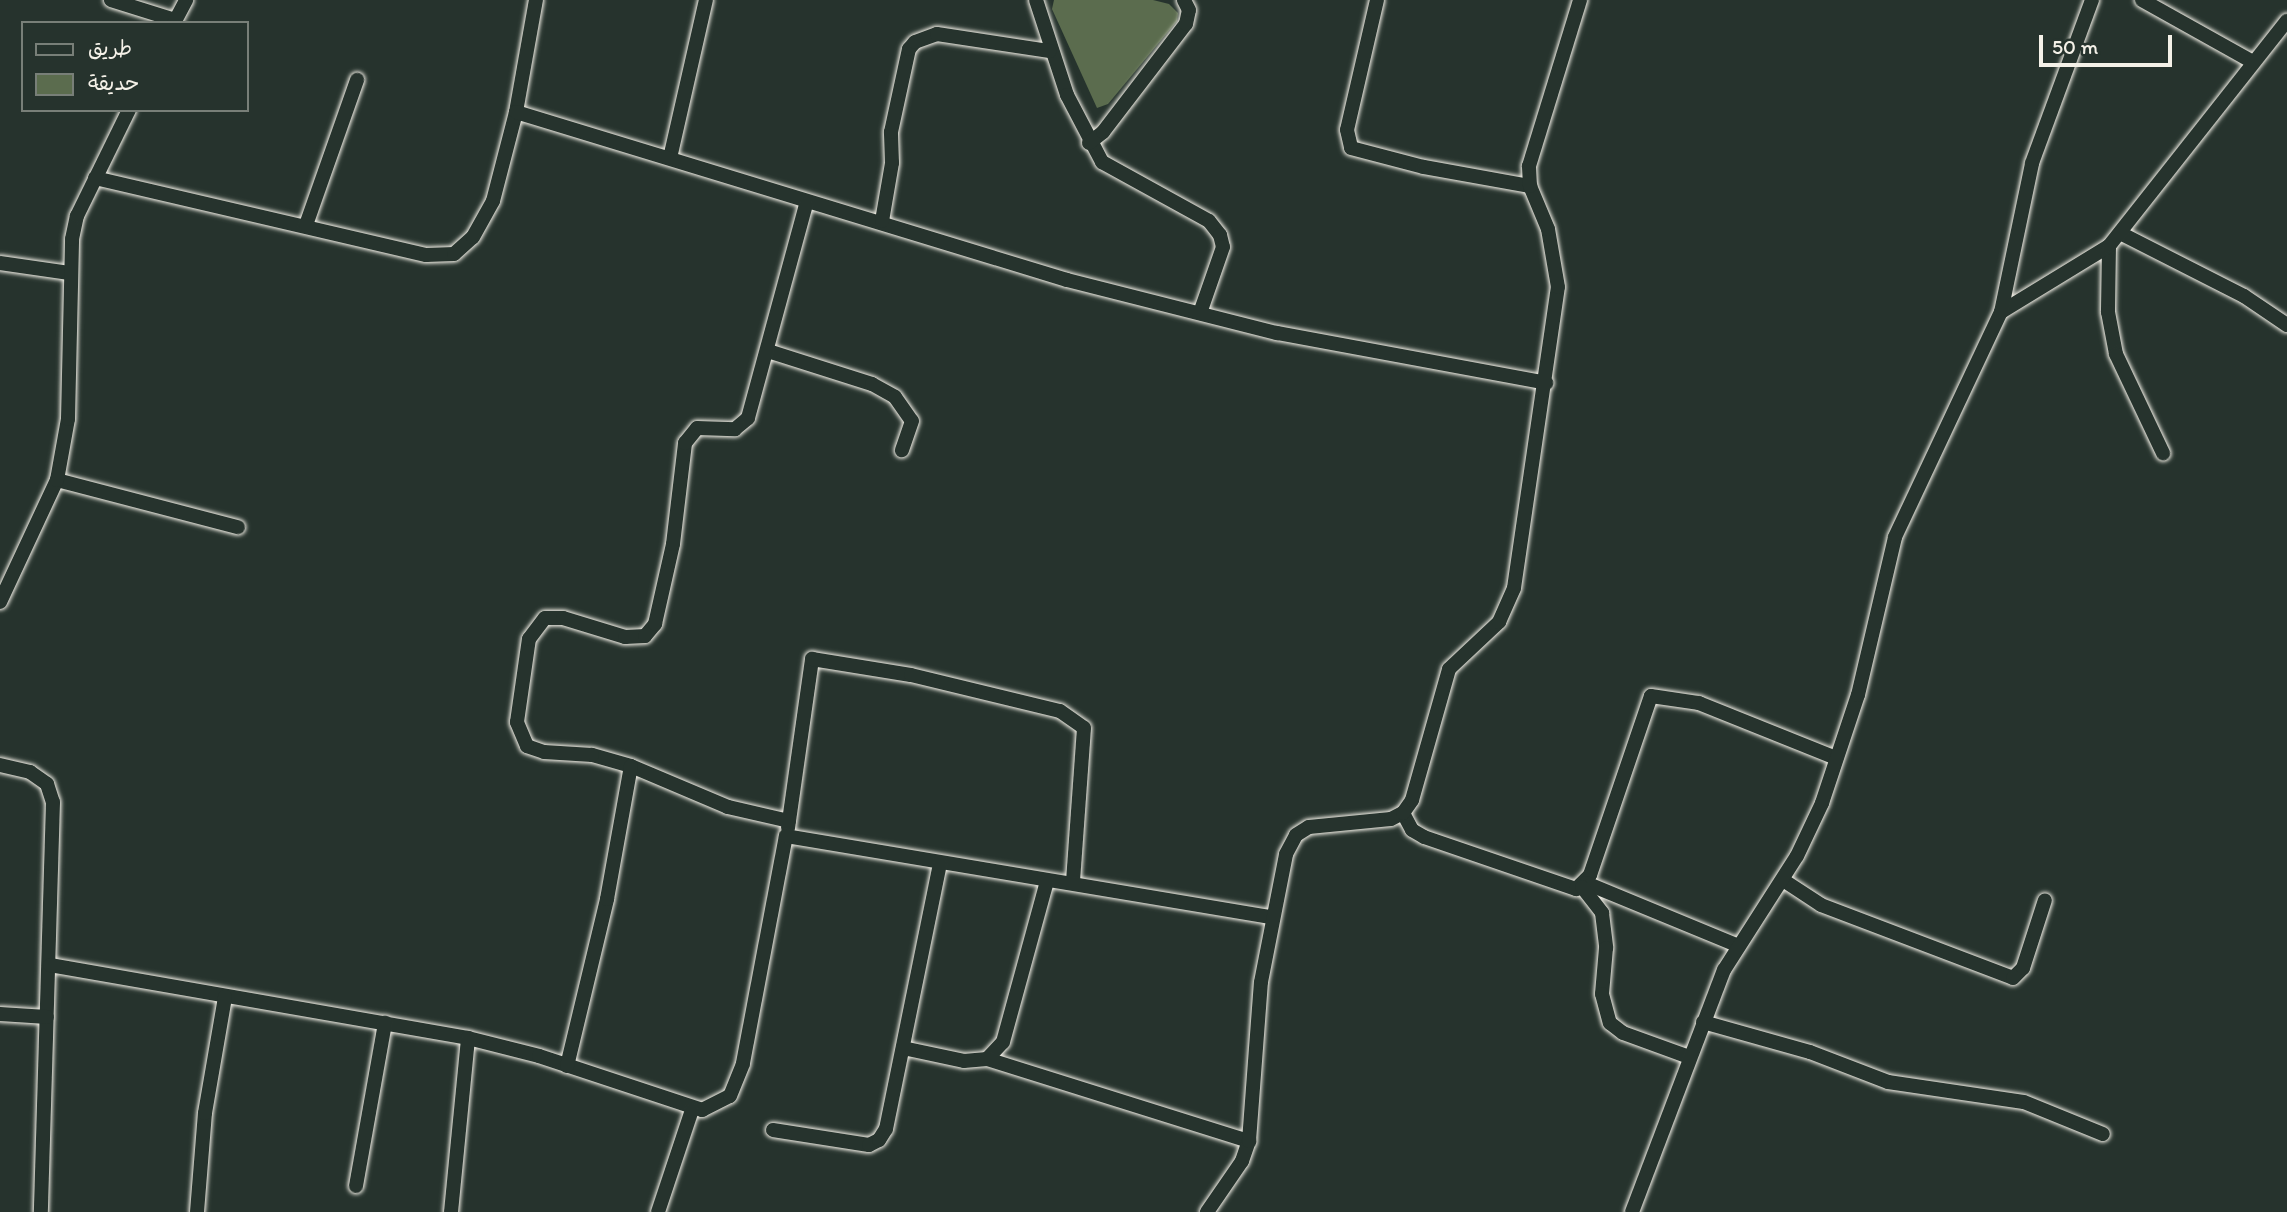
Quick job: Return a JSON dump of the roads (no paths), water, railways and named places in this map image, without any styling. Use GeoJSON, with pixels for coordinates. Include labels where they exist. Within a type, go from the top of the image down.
{"type":"FeatureCollection","features":[{"type":"Feature","properties":{"kind":"street"},"geometry":{"type":"LineString","coordinates":[[111,0],[175,21],[186,0]]}},
{"type":"Feature","properties":{"kind":"street"},"geometry":{"type":"LineString","coordinates":[[95,178],[426,255],[454,254],[484,220],[516,112],[536,0]]}},
{"type":"Feature","properties":{"kind":"street"},"geometry":{"type":"LineString","coordinates":[[670,158],[706,0]]}},
{"type":"Feature","properties":{"kind":"street"},"geometry":{"type":"LineString","coordinates":[[1089,143],[1103,132],[1186,24],[1189,10],[1184,0]]}},
{"type":"Feature","properties":{"kind":"street"},"geometry":{"type":"LineString","coordinates":[[1377,0],[1347,130],[1351,148],[1397,162],[1530,186]]}},
{"type":"Feature","properties":{"kind":"street"},"geometry":{"type":"LineString","coordinates":[[1207,1212],[1242,1161],[1250,1141],[1261,982],[1271,916],[1286,854],[1296,835],[1325,822],[1391,819],[1404,813],[1412,800],[1449,669],[1458,656],[1499,622],[1509,605],[1546,383],[1558,287],[1548,229],[1530,186],[1529,166],[1580,0]]}},
{"type":"Feature","properties":{"kind":"street"},"geometry":{"type":"LineString","coordinates":[[1632,1212],[1703,1022],[1739,946],[1783,880],[1810,832],[1858,695],[1873,619],[1903,515],[2001,312],[2032,163],[2092,0]]}},
{"type":"Feature","properties":{"kind":"street"},"geometry":{"type":"LineString","coordinates":[[2142,0],[2253,62]]}},
{"type":"Feature","properties":{"kind":"street"},"geometry":{"type":"LineString","coordinates":[[1039,3],[1050,51],[1089,143],[1102,162],[1209,221],[1220,235],[1223,247],[1200,313]]}},
{"type":"Feature","properties":{"kind":"street"},"geometry":{"type":"LineString","coordinates":[[2001,312],[2109,246],[2287,21]]}},
{"type":"Feature","properties":{"kind":"street"},"geometry":{"type":"LineString","coordinates":[[882,221],[892,163],[891,132],[909,49],[915,42],[937,34],[1050,51]]}},
{"type":"Feature","properties":{"kind":"street"},"geometry":{"type":"LineString","coordinates":[[306,225],[357,80]]}},
{"type":"Feature","properties":{"kind":"street"},"geometry":{"type":"LineString","coordinates":[[0,602],[57,480],[68,419],[69,273],[77,216],[128,112]]}},
{"type":"Feature","properties":{"kind":"street"},"geometry":{"type":"LineString","coordinates":[[516,112],[670,158],[806,204],[882,221],[1067,280],[1200,313],[1408,359],[1546,383]]}},
{"type":"Feature","properties":{"kind":"street"},"geometry":{"type":"LineString","coordinates":[[789,821],[728,807],[631,766],[527,746],[517,722],[529,639],[545,618],[563,618],[625,637],[645,636],[655,624],[673,544],[685,443],[697,428],[743,425],[768,351],[806,204]]}},
{"type":"Feature","properties":{"kind":"street"},"geometry":{"type":"LineString","coordinates":[[2120,233],[2244,296],[2287,325]]}},
{"type":"Feature","properties":{"kind":"street"},"geometry":{"type":"LineString","coordinates":[[2109,246],[2108,312],[2116,354],[2163,453]]}},
{"type":"Feature","properties":{"kind":"street"},"geometry":{"type":"LineString","coordinates":[[0,263],[69,273]]}},
{"type":"Feature","properties":{"kind":"street"},"geometry":{"type":"LineString","coordinates":[[768,351],[872,384],[895,397],[912,421],[902,450]]}},
{"type":"Feature","properties":{"kind":"street"},"geometry":{"type":"LineString","coordinates":[[57,480],[238,527]]}},
{"type":"Feature","properties":{"kind":"street"},"geometry":{"type":"LineString","coordinates":[[50,965],[468,1038],[567,1066],[692,1110],[718,1105],[738,1080],[789,821],[812,659],[911,675],[1060,710],[1084,728],[1073,883]]}},
{"type":"Feature","properties":{"kind":"street"},"geometry":{"type":"LineString","coordinates":[[1584,885],[1651,696],[1699,704],[1836,758]]}},
{"type":"Feature","properties":{"kind":"street"},"geometry":{"type":"LineString","coordinates":[[0,765],[30,772],[47,785],[53,802],[41,1212]]}},
{"type":"Feature","properties":{"kind":"street"},"geometry":{"type":"LineString","coordinates":[[567,1066],[607,899],[631,766]]}},
{"type":"Feature","properties":{"kind":"street"},"geometry":{"type":"LineString","coordinates":[[1404,813],[1412,830],[1424,837],[1568,887],[1584,885],[1739,946]]}},
{"type":"Feature","properties":{"kind":"street"},"geometry":{"type":"LineString","coordinates":[[786,836],[1271,916]]}},
{"type":"Feature","properties":{"kind":"street"},"geometry":{"type":"LineString","coordinates":[[773,1130],[869,1146],[880,1140],[904,1048],[940,863]]}},
{"type":"Feature","properties":{"kind":"street"},"geometry":{"type":"LineString","coordinates":[[1783,880],[1821,905],[2013,978],[2023,968],[2045,900]]}},
{"type":"Feature","properties":{"kind":"street"},"geometry":{"type":"LineString","coordinates":[[986,1059],[1003,1042],[1015,1011],[1047,881]]}},
{"type":"Feature","properties":{"kind":"street"},"geometry":{"type":"LineString","coordinates":[[1584,885],[1602,913],[1606,948],[1602,994],[1610,1023],[1623,1033],[1689,1057]]}},
{"type":"Feature","properties":{"kind":"street"},"geometry":{"type":"LineString","coordinates":[[197,1212],[205,1113],[225,997]]}},
{"type":"Feature","properties":{"kind":"street"},"geometry":{"type":"LineString","coordinates":[[0,1014],[47,1017]]}},
{"type":"Feature","properties":{"kind":"street"},"geometry":{"type":"LineString","coordinates":[[1703,1022],[1819,1055],[1888,1082],[2024,1102],[2103,1134]]}},
{"type":"Feature","properties":{"kind":"street"},"geometry":{"type":"LineString","coordinates":[[356,1186],[385,1023]]}},
{"type":"Feature","properties":{"kind":"street"},"geometry":{"type":"LineString","coordinates":[[451,1212],[468,1038]]}},
{"type":"Feature","properties":{"kind":"street"},"geometry":{"type":"LineString","coordinates":[[904,1048],[964,1061],[986,1059],[1250,1141]]}},
{"type":"Feature","properties":{"kind":"street"},"geometry":{"type":"LineString","coordinates":[[658,1212],[692,1110]]}}]}
